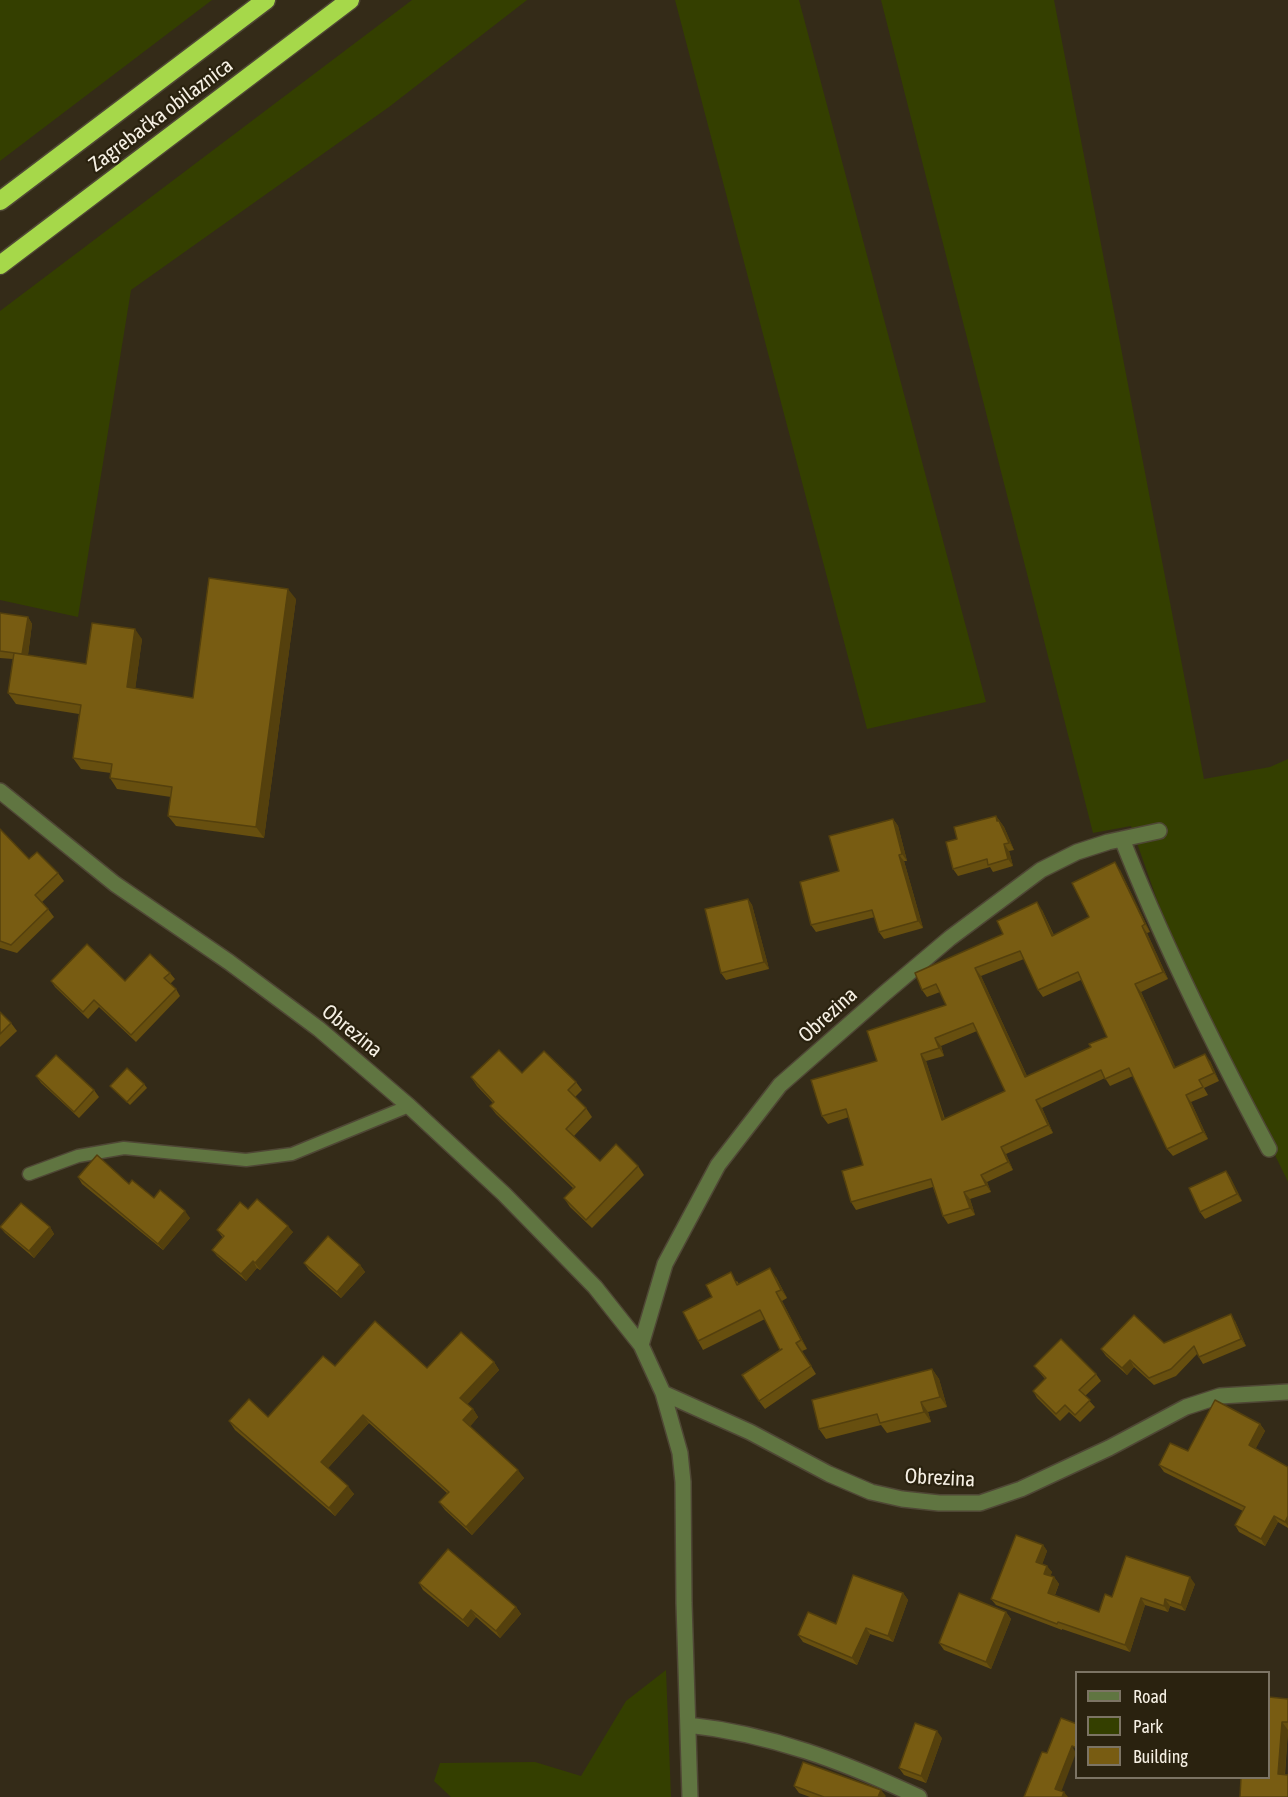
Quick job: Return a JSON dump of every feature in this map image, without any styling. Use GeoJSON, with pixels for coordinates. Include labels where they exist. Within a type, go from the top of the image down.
{"type":"FeatureCollection","features":[{"type":"Feature","properties":{"kind":"highway","name":"Zagrebačka obilaznica"},"geometry":{"type":"LineString","coordinates":[[0,201],[266,0]]}},
{"type":"Feature","properties":{"kind":"highway","name":"Zagrebačka obilaznica"},"geometry":{"type":"LineString","coordinates":[[0,265],[350,0]]}},
{"type":"Feature","properties":{"kind":"street","name":"Obrezina"},"geometry":{"type":"LineString","coordinates":[[0,791],[115,884],[229,962],[319,1029],[409,1106],[504,1194],[595,1287],[641,1345],[663,1393],[680,1453],[683,1482],[690,1797]]}},
{"type":"Feature","properties":{"kind":"street","name":"Obrezina"},"geometry":{"type":"LineString","coordinates":[[641,1345],[665,1264],[718,1165],[780,1085],[950,938],[1041,870],[1077,852],[1159,831]]}},
{"type":"Feature","properties":{"kind":"street"},"geometry":{"type":"LineString","coordinates":[[1122,839],[1161,933],[1206,1030],[1269,1149]]}},
{"type":"Feature","properties":{"kind":"street","name":"Obrezina"},"geometry":{"type":"LineString","coordinates":[[663,1393],[750,1432],[829,1474],[871,1492],[902,1499],[939,1503],[980,1503],[1031,1485],[1186,1407],[1220,1396],[1288,1392]]}},
{"type":"Feature","properties":{"kind":"street"},"geometry":{"type":"LineString","coordinates":[[688,1725],[775,1740],[865,1772],[919,1797]]}},
{"type":"Feature","properties":{"kind":"lane"},"geometry":{"type":"LineString","coordinates":[[29,1174],[78,1156],[124,1148],[246,1160],[292,1154],[409,1106]]}},
{"type":"Feature","properties":{"kind":"green space"},"geometry":{"type":"Polygon","coordinates":[[[0,0],[212,0],[0,161],[0,0]]]}},
{"type":"Feature","properties":{"kind":"green space"},"geometry":{"type":"Polygon","coordinates":[[[412,0],[527,0],[389,107],[131,290],[78,617],[0,600],[0,311],[412,0]]]}},
{"type":"Feature","properties":{"kind":"green space"},"geometry":{"type":"Polygon","coordinates":[[[675,0],[799,0],[986,702],[867,729],[675,0]]]}},
{"type":"Feature","properties":{"kind":"green space"},"geometry":{"type":"Polygon","coordinates":[[[881,0],[1054,0],[1204,779],[1270,767],[1288,759],[1288,1182],[1185,969],[1157,900],[1131,826],[1093,833],[881,0]]]}},
{"type":"Feature","properties":{"kind":"green space"},"geometry":{"type":"Polygon","coordinates":[[[666,1670],[671,1797],[451,1797],[434,1781],[440,1763],[535,1762],[581,1776],[626,1701],[666,1670]]]}},
{"type":"Feature","properties":{"kind":"building"},"geometry":{"type":"Polygon","coordinates":[[[209,578],[288,589],[256,827],[168,816],[172,787],[110,778],[112,764],[73,758],[81,705],[8,693],[14,653],[86,664],[92,623],[135,629],[127,687],[193,698],[209,578]]]}},
{"type":"Feature","properties":{"kind":"building"},"geometry":{"type":"Polygon","coordinates":[[[0,613],[28,617],[22,654],[0,651],[0,613]]]}},
{"type":"Feature","properties":{"kind":"building"},"geometry":{"type":"Polygon","coordinates":[[[996,816],[1009,843],[1004,844],[1008,859],[988,865],[987,859],[953,869],[946,842],[957,839],[954,827],[996,816]]]}},
{"type":"Feature","properties":{"kind":"building"},"geometry":{"type":"Polygon","coordinates":[[[893,819],[902,854],[899,855],[918,921],[879,932],[872,910],[811,925],[800,882],[839,871],[829,836],[893,819]]]}},
{"type":"Feature","properties":{"kind":"building"},"geometry":{"type":"Polygon","coordinates":[[[0,829],[29,859],[37,852],[58,873],[35,895],[48,909],[11,945],[0,941],[0,829]]]}},
{"type":"Feature","properties":{"kind":"building"},"geometry":{"type":"Polygon","coordinates":[[[1115,862],[1145,924],[1142,926],[1163,972],[1135,984],[1174,1068],[1205,1054],[1214,1073],[1199,1080],[1203,1087],[1186,1095],[1203,1132],[1167,1149],[1129,1068],[1105,1079],[1101,1070],[1036,1100],[1048,1125],[1001,1147],[1008,1162],[981,1175],[986,1185],[964,1192],[970,1208],[943,1216],[931,1179],[851,1202],[842,1171],[863,1165],[846,1109],[822,1116],[811,1080],[877,1061],[867,1031],[946,1005],[936,984],[922,990],[915,973],[1003,934],[997,921],[1037,902],[1052,936],[1089,917],[1072,883],[1115,862]],[[1020,951],[975,968],[1025,1077],[1091,1047],[1089,1044],[1107,1037],[1078,972],[1038,990],[1020,951]],[[973,1023],[935,1038],[939,1048],[921,1054],[942,1120],[1005,1091],[973,1023]]]}},
{"type":"Feature","properties":{"kind":"building"},"geometry":{"type":"Polygon","coordinates":[[[748,899],[764,962],[721,973],[705,909],[748,899]]]}},
{"type":"Feature","properties":{"kind":"building"},"geometry":{"type":"Polygon","coordinates":[[[87,944],[125,981],[150,954],[170,973],[164,978],[176,989],[131,1035],[94,1000],[83,1012],[51,981],[87,944]]]}},
{"type":"Feature","properties":{"kind":"building"},"geometry":{"type":"Polygon","coordinates":[[[0,1012],[11,1023],[0,1034],[0,1012]]]}},
{"type":"Feature","properties":{"kind":"building"},"geometry":{"type":"Polygon","coordinates":[[[499,1050],[522,1073],[544,1051],[576,1082],[568,1090],[586,1108],[566,1129],[600,1161],[616,1144],[638,1166],[586,1220],[564,1198],[575,1187],[490,1106],[494,1102],[471,1077],[499,1050]]]}},
{"type":"Feature","properties":{"kind":"building"},"geometry":{"type":"Polygon","coordinates":[[[56,1055],[94,1090],[74,1112],[36,1076],[56,1055]]]}},
{"type":"Feature","properties":{"kind":"building"},"geometry":{"type":"Polygon","coordinates":[[[127,1068],[144,1084],[127,1102],[110,1086],[127,1068]]]}},
{"type":"Feature","properties":{"kind":"building"},"geometry":{"type":"Polygon","coordinates":[[[97,1155],[129,1184],[132,1180],[154,1198],[160,1190],[185,1211],[158,1244],[78,1177],[97,1155]]]}},
{"type":"Feature","properties":{"kind":"building"},"geometry":{"type":"Polygon","coordinates":[[[1226,1171],[1237,1194],[1200,1212],[1189,1188],[1226,1171]]]}},
{"type":"Feature","properties":{"kind":"building"},"geometry":{"type":"Polygon","coordinates":[[[257,1199],[288,1226],[255,1263],[253,1261],[241,1274],[212,1250],[224,1236],[217,1230],[240,1202],[248,1209],[257,1199]]]}},
{"type":"Feature","properties":{"kind":"building"},"geometry":{"type":"Polygon","coordinates":[[[21,1203],[50,1227],[29,1251],[0,1227],[21,1203]]]}},
{"type":"Feature","properties":{"kind":"building"},"geometry":{"type":"Polygon","coordinates":[[[328,1236],[360,1265],[337,1292],[304,1263],[328,1236]]]}},
{"type":"Feature","properties":{"kind":"building"},"geometry":{"type":"Polygon","coordinates":[[[770,1268],[781,1290],[776,1292],[801,1340],[796,1343],[811,1366],[759,1401],[742,1375],[782,1349],[780,1350],[760,1310],[698,1341],[683,1312],[712,1297],[706,1285],[731,1272],[737,1285],[770,1268]]]}},
{"type":"Feature","properties":{"kind":"building"},"geometry":{"type":"Polygon","coordinates":[[[1231,1314],[1241,1339],[1199,1357],[1194,1346],[1171,1369],[1149,1378],[1130,1360],[1122,1368],[1101,1349],[1134,1315],[1164,1343],[1231,1314]]]}},
{"type":"Feature","properties":{"kind":"building"},"geometry":{"type":"Polygon","coordinates":[[[375,1321],[427,1368],[461,1332],[494,1362],[460,1398],[473,1409],[463,1420],[518,1470],[466,1527],[439,1502],[449,1492],[363,1415],[321,1462],[348,1486],[329,1508],[229,1421],[249,1399],[268,1417],[323,1356],[335,1366],[375,1321]]]}},
{"type":"Feature","properties":{"kind":"building"},"geometry":{"type":"Polygon","coordinates":[[[1061,1339],[1096,1374],[1079,1390],[1090,1400],[1075,1415],[1065,1405],[1056,1414],[1033,1391],[1046,1378],[1034,1366],[1061,1339]]]}},
{"type":"Feature","properties":{"kind":"building"},"geometry":{"type":"Polygon","coordinates":[[[932,1369],[940,1397],[921,1402],[924,1412],[880,1423],[877,1414],[819,1429],[812,1400],[932,1369]]]}},
{"type":"Feature","properties":{"kind":"building"},"geometry":{"type":"Polygon","coordinates":[[[1215,1400],[1260,1424],[1249,1445],[1288,1467],[1288,1516],[1285,1522],[1274,1516],[1261,1539],[1235,1525],[1245,1507],[1159,1465],[1170,1443],[1188,1451],[1215,1400]]]}},
{"type":"Feature","properties":{"kind":"building"},"geometry":{"type":"Polygon","coordinates":[[[1016,1535],[1043,1545],[1036,1562],[1047,1566],[1044,1574],[1054,1577],[1048,1593],[1099,1612],[1105,1594],[1112,1597],[1126,1556],[1190,1577],[1181,1605],[1165,1599],[1164,1606],[1141,1598],[1125,1645],[1058,1622],[1057,1624],[991,1599],[1016,1535]]]}},
{"type":"Feature","properties":{"kind":"building"},"geometry":{"type":"Polygon","coordinates":[[[448,1549],[516,1607],[496,1631],[471,1610],[463,1620],[419,1583],[448,1549]]]}},
{"type":"Feature","properties":{"kind":"building"},"geometry":{"type":"Polygon","coordinates":[[[853,1575],[903,1593],[888,1636],[866,1628],[852,1658],[798,1635],[808,1612],[836,1624],[853,1575]]]}},
{"type":"Feature","properties":{"kind":"building"},"geometry":{"type":"Polygon","coordinates":[[[959,1593],[1006,1612],[986,1662],[939,1643],[959,1593]]]}},
{"type":"Feature","properties":{"kind":"building"},"geometry":{"type":"Polygon","coordinates":[[[1270,1697],[1288,1699],[1288,1722],[1282,1722],[1278,1774],[1288,1775],[1288,1797],[1240,1797],[1241,1779],[1270,1779],[1270,1697]]]}},
{"type":"Feature","properties":{"kind":"building"},"geometry":{"type":"Polygon","coordinates":[[[1061,1718],[1075,1723],[1075,1747],[1072,1746],[1055,1789],[1064,1792],[1062,1797],[1024,1797],[1042,1752],[1047,1753],[1061,1718]]]}},
{"type":"Feature","properties":{"kind":"building"},"geometry":{"type":"Polygon","coordinates":[[[915,1723],[937,1731],[921,1776],[899,1768],[915,1723]]]}},
{"type":"Feature","properties":{"kind":"building"},"geometry":{"type":"Polygon","coordinates":[[[803,1762],[881,1790],[878,1797],[824,1797],[794,1786],[803,1762]]]}}]}
